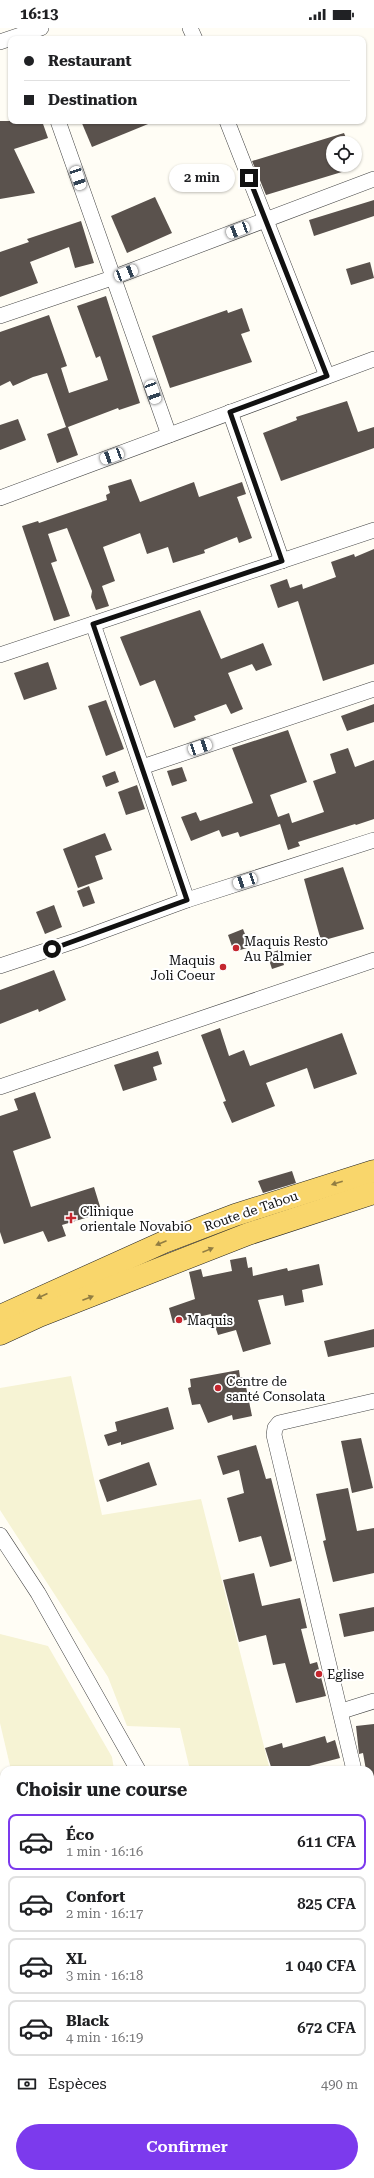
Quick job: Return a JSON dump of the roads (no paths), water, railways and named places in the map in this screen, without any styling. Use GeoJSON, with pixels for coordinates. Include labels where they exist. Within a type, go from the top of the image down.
{"type":"FeatureCollection","features":[{"type":"Feature","properties":{"kind":"main road","name":"Route de Tabou"},"geometry":{"type":"LineString","coordinates":[[0,1316],[164,1242],[235,1215],[374,1171]]}},
{"type":"Feature","properties":{"kind":"main road","name":"Route de Tabou"},"geometry":{"type":"LineString","coordinates":[[0,1334],[40,1316],[248,1234],[374,1193]]}},
{"type":"Feature","properties":{"kind":"street"},"geometry":{"type":"LineString","coordinates":[[19,36],[31,32]]}},
{"type":"Feature","properties":{"kind":"street"},"geometry":{"type":"LineString","coordinates":[[59,124],[168,435]]}},
{"type":"Feature","properties":{"kind":"street"},"geometry":{"type":"LineString","coordinates":[[228,124],[327,376]]}},
{"type":"Feature","properties":{"kind":"street"},"geometry":{"type":"LineString","coordinates":[[0,316],[112,278],[374,179]]}},
{"type":"Feature","properties":{"kind":"street"},"geometry":{"type":"LineString","coordinates":[[0,498],[374,359]]}},
{"type":"Feature","properties":{"kind":"street"},"geometry":{"type":"LineString","coordinates":[[230,412],[282,561]]}},
{"type":"Feature","properties":{"kind":"street"},"geometry":{"type":"LineString","coordinates":[[0,655],[374,530]]}},
{"type":"Feature","properties":{"kind":"street"},"geometry":{"type":"LineString","coordinates":[[93,624],[187,900]]}},
{"type":"Feature","properties":{"kind":"street"},"geometry":{"type":"LineString","coordinates":[[142,767],[374,689]]}},
{"type":"Feature","properties":{"kind":"street"},"geometry":{"type":"LineString","coordinates":[[0,966],[78,940],[187,900],[374,840]]}},
{"type":"Feature","properties":{"kind":"street"},"geometry":{"type":"LineString","coordinates":[[0,1087],[374,960]]}},
{"type":"Feature","properties":{"kind":"street"},"geometry":{"type":"LineString","coordinates":[[353,1766],[342,1711],[274,1435],[275,1428],[279,1423],[374,1401]]}},
{"type":"Feature","properties":{"kind":"street"},"geometry":{"type":"LineString","coordinates":[[0,1535],[38,1593],[136,1766]]}},
{"type":"Feature","properties":{"kind":"street"},"geometry":{"type":"LineString","coordinates":[[342,1711],[374,1701]]}},
{"type":"Feature","properties":{"kind":"place","name":"Maquis Resto Au Palmier"},"geometry":{"type":"Point","coordinates":[236,948]}},
{"type":"Feature","properties":{"kind":"place","name":"Maquis Joli Coeur"},"geometry":{"type":"Point","coordinates":[223,967]}},
{"type":"Feature","properties":{"kind":"place","name":"Clinique orientale Novabio"},"geometry":{"type":"Point","coordinates":[71,1218]}},
{"type":"Feature","properties":{"kind":"place","name":"Maquis"},"geometry":{"type":"Point","coordinates":[179,1320]}},
{"type":"Feature","properties":{"kind":"place","name":"Centre de santé Consolata"},"geometry":{"type":"Point","coordinates":[218,1388]}},
{"type":"Feature","properties":{"kind":"place","name":"Eglise"},"geometry":{"type":"Point","coordinates":[319,1674]}}]}
